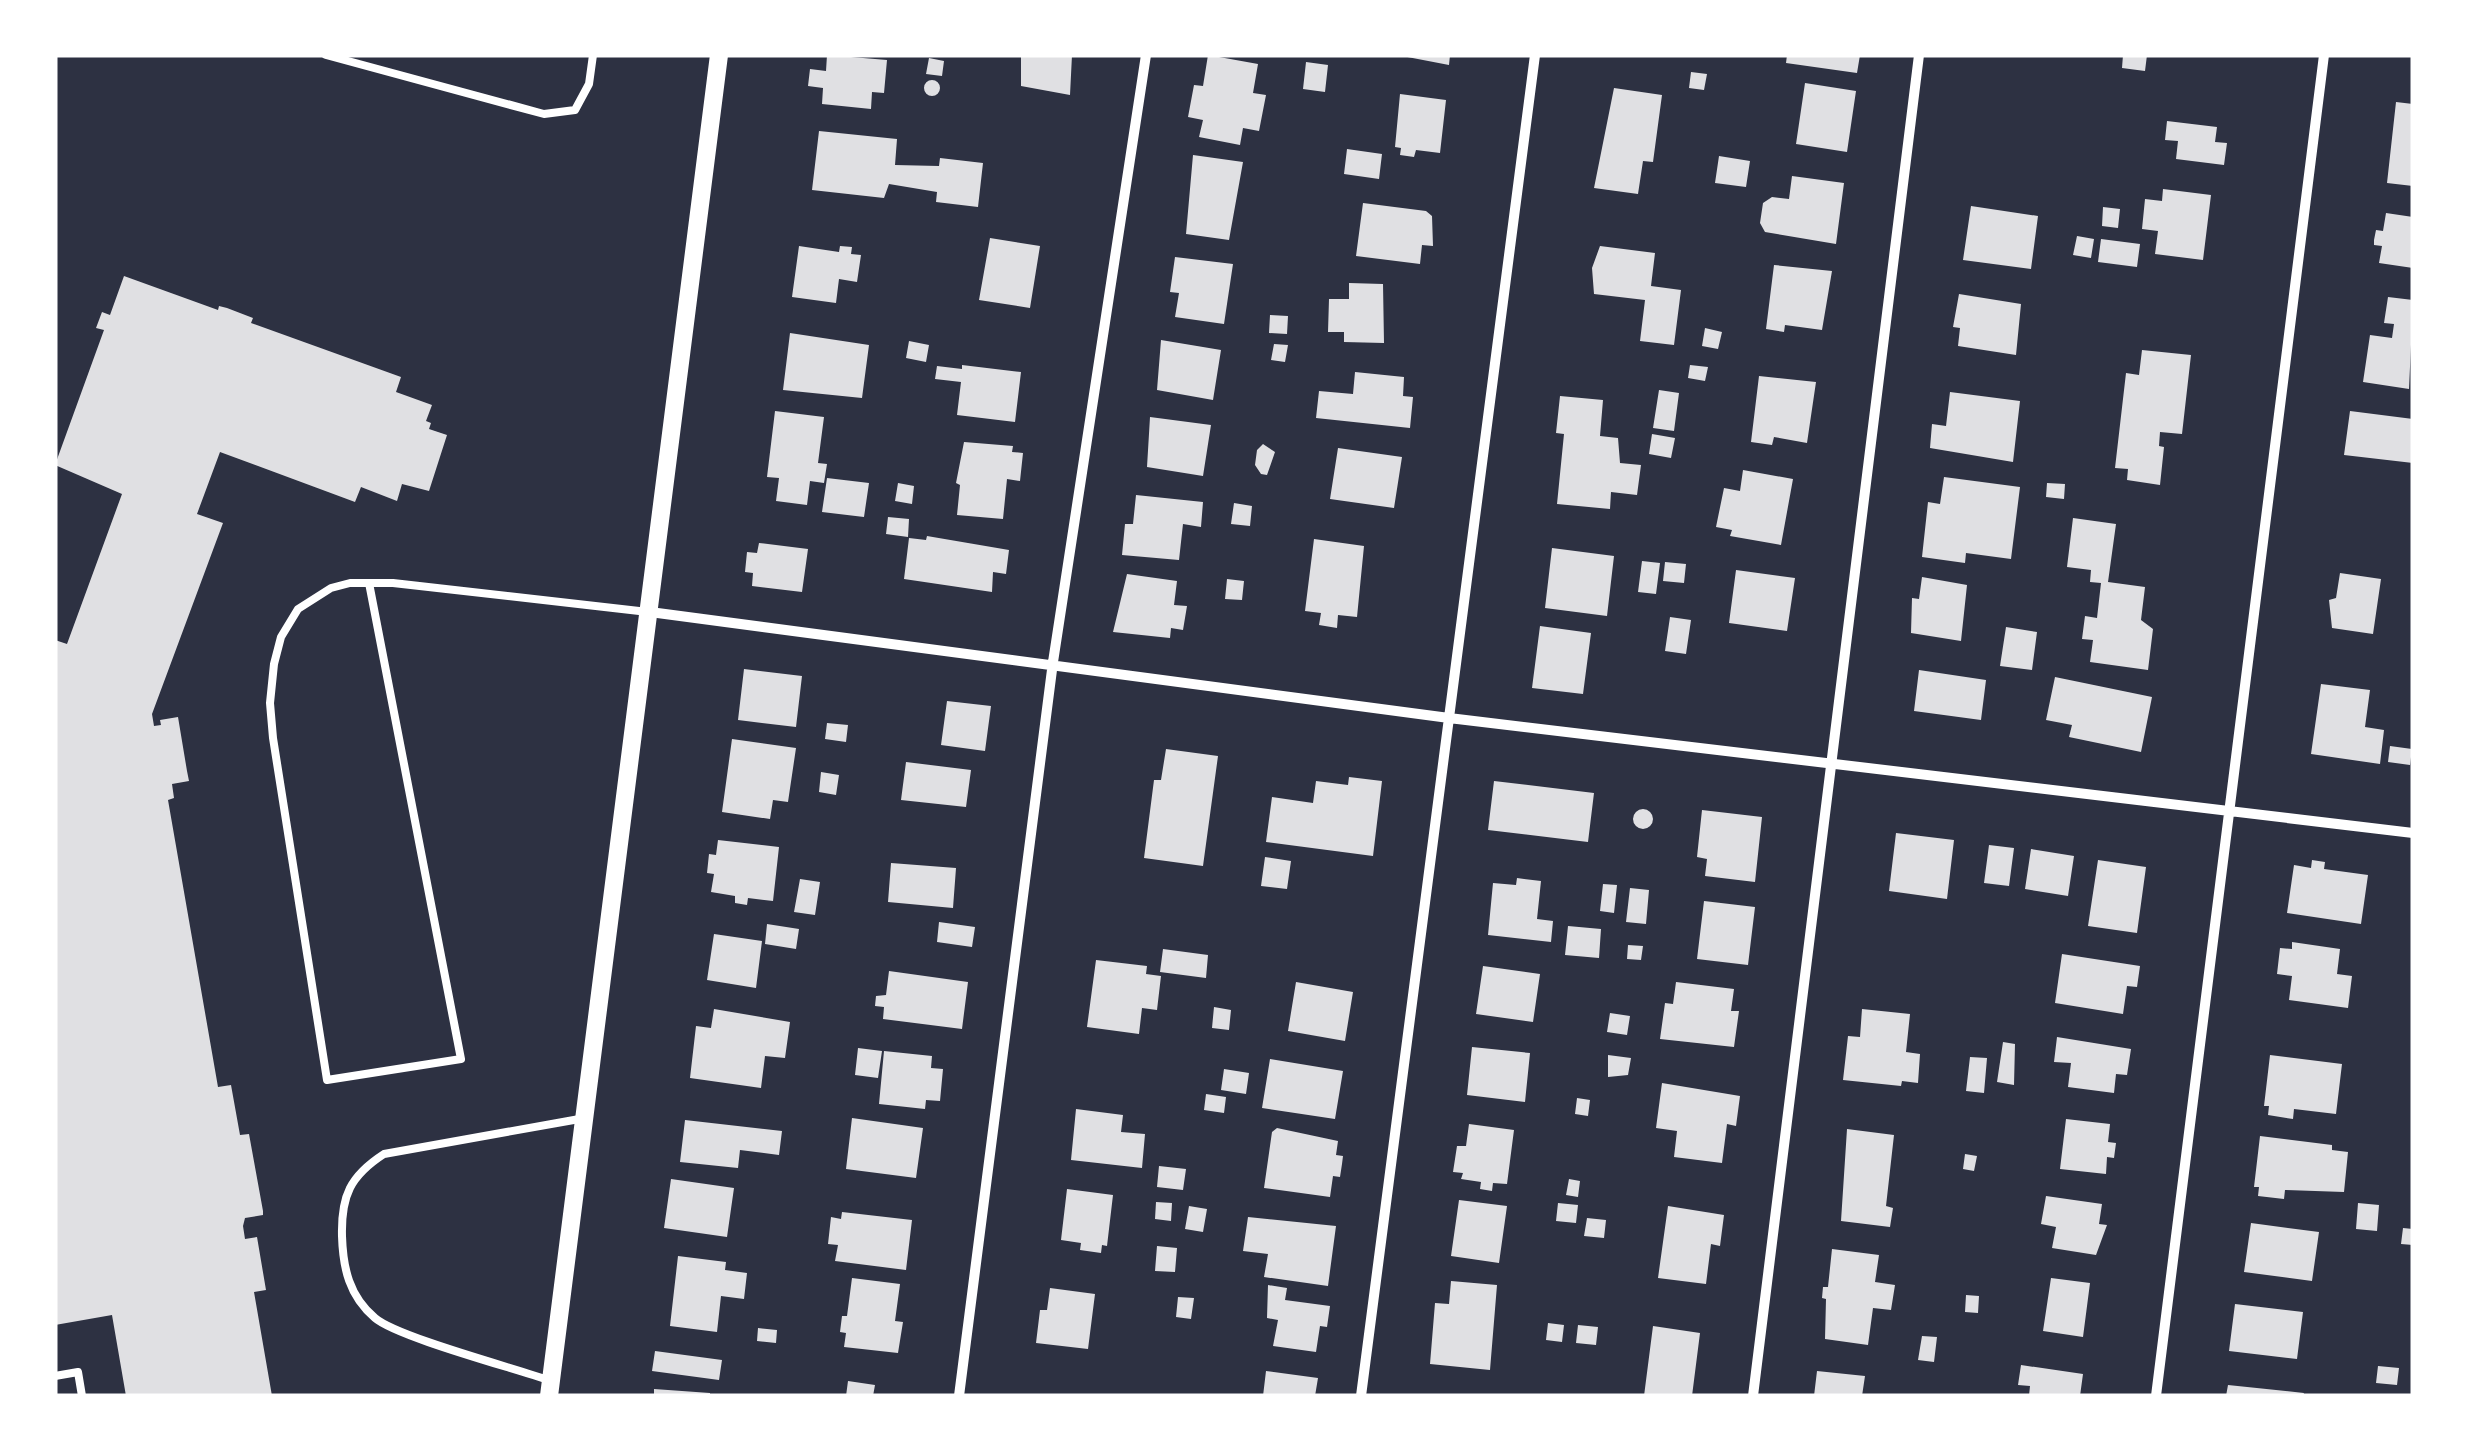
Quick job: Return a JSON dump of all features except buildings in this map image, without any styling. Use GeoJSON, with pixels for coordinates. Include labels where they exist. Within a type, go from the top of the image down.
{"type":"FeatureCollection","features":[{"type":"Feature","properties":{"kind":"street"},"geometry":{"type":"LineString","coordinates":[[550,1388],[718,55]]}},
{"type":"Feature","properties":{"kind":"street"},"geometry":{"type":"LineString","coordinates":[[959,1396],[1053,662],[1146,55]]}},
{"type":"Feature","properties":{"kind":"street"},"geometry":{"type":"LineString","coordinates":[[1360,1396],[1535,55]]}},
{"type":"Feature","properties":{"kind":"street"},"geometry":{"type":"LineString","coordinates":[[1754,1396],[1919,55]]}},
{"type":"Feature","properties":{"kind":"street"},"geometry":{"type":"LineString","coordinates":[[2156,1396],[2324,55]]}},
{"type":"Feature","properties":{"kind":"street"},"geometry":{"type":"LineString","coordinates":[[650,612],[1053,662],[1449,718],[2413,833]]}},
{"type":"Feature","properties":{"kind":"lane"},"geometry":{"type":"LineString","coordinates":[[326,55],[544,114],[575,110],[589,84],[593,55]]}},
{"type":"Feature","properties":{"kind":"lane"},"geometry":{"type":"LineString","coordinates":[[369,583],[461,1059],[327,1080],[270,703],[282,637],[298,609],[331,588],[369,583],[650,612]]}},
{"type":"Feature","properties":{"kind":"lane"},"geometry":{"type":"LineString","coordinates":[[550,1388],[375,1319],[343,1270],[342,1214],[346,1190],[360,1170],[384,1154],[585,1118]]}},
{"type":"Feature","properties":{"kind":"lane"},"geometry":{"type":"LineString","coordinates":[[55,1376],[78,1372],[82,1396]]}}]}
